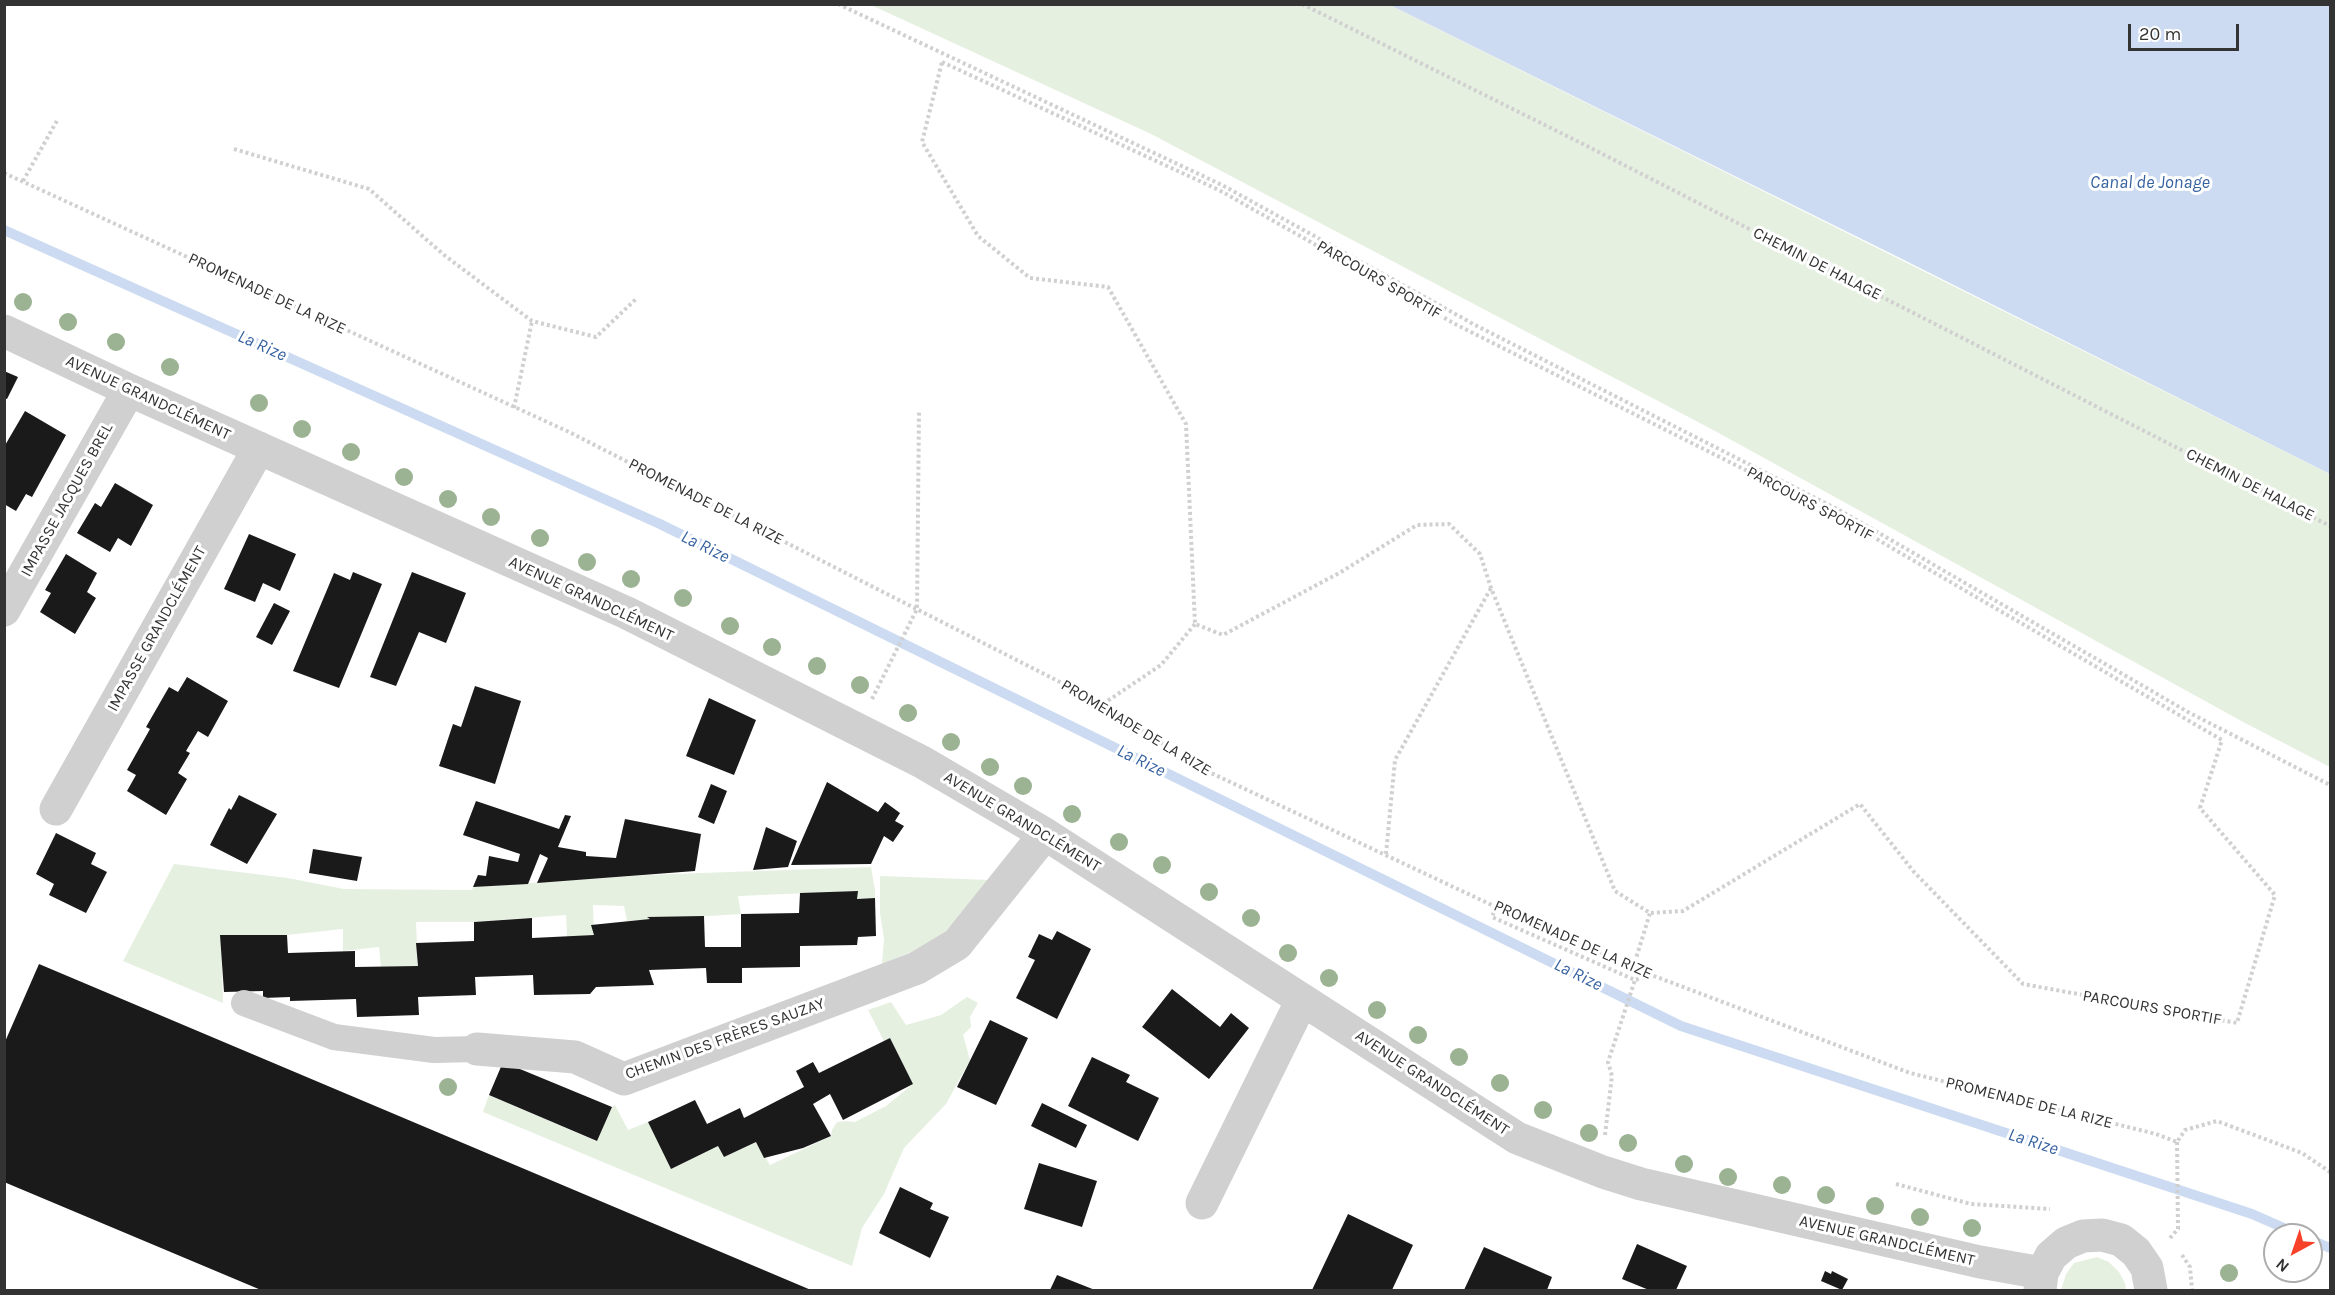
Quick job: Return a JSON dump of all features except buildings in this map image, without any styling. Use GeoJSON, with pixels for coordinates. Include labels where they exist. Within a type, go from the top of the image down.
{"type":"FeatureCollection","features":[{"type":"Feature","properties":{"kind":"street","name":"AVENUE GRANDCLÉMENT"},"geometry":{"type":"LineString","coordinates":[[4,331],[129,390],[627,613],[922,762],[1045,834],[1516,1138],[1603,1172],[1641,1184],[1980,1262],[2041,1282]]}},
{"type":"Feature","properties":{"kind":"street","name":"IMPASSE JACQUES BREL"},"geometry":{"type":"LineString","coordinates":[[4,610],[129,390]]}},
{"type":"Feature","properties":{"kind":"street","name":"IMPASSE GRANDCLÉMENT"},"geometry":{"type":"LineString","coordinates":[[56,809],[259,448]]}},
{"type":"Feature","properties":{"kind":"street","name":"CHEMIN DES FRÈRES SAUZAY"},"geometry":{"type":"LineString","coordinates":[[244,1003],[334,1037],[434,1050],[477,1049],[575,1057],[624,1079],[917,968],[957,944],[1045,834]]}},
{"type":"Feature","properties":{"kind":"street"},"geometry":{"type":"LineString","coordinates":[[1202,1203],[1302,1000]]}},
{"type":"Feature","properties":{"kind":"street"},"geometry":{"type":"LineString","coordinates":[[2041,1282],[2051,1256],[2066,1243],[2083,1236],[2102,1235],[2121,1240],[2136,1252],[2147,1268],[2151,1290]]}},
{"type":"Feature","properties":{"kind":"path"},"geometry":{"type":"LineString","coordinates":[[838,4],[1222,185],[1477,326],[1839,510],[2188,712],[2331,785]]}},
{"type":"Feature","properties":{"kind":"path","name":"CHEMIN DE HALAGE"},"geometry":{"type":"LineString","coordinates":[[1302,4],[1594,149],[2331,526]]}},
{"type":"Feature","properties":{"kind":"path","name":"PARCOURS SPORTIF"},"geometry":{"type":"LineString","coordinates":[[1195,624],[1186,424],[1108,287],[1030,278],[978,236],[922,141],[942,62],[1220,190],[1457,325],[1837,516],[2222,740],[2200,808],[2275,895],[2237,1023],[2023,984],[1914,872],[1860,804],[1683,911],[1650,913]]}},
{"type":"Feature","properties":{"kind":"path"},"geometry":{"type":"LineString","coordinates":[[22,181],[58,119]]}},
{"type":"Feature","properties":{"kind":"path"},"geometry":{"type":"LineString","coordinates":[[234,150],[369,189],[444,255],[532,321],[596,337],[636,299]]}},
{"type":"Feature","properties":{"kind":"path","name":"PROMENADE DE LA RIZE"},"geometry":{"type":"LineString","coordinates":[[4,173],[569,432],[1103,704],[1194,765],[1496,907],[1633,968],[1910,1073],[2156,1134],[2177,1142]]}},
{"type":"Feature","properties":{"kind":"path"},"geometry":{"type":"LineString","coordinates":[[514,408],[532,321]]}},
{"type":"Feature","properties":{"kind":"path"},"geometry":{"type":"LineString","coordinates":[[872,700],[917,609],[919,410]]}},
{"type":"Feature","properties":{"kind":"path"},"geometry":{"type":"LineString","coordinates":[[1103,704],[1161,665],[1195,624],[1223,635],[1341,572],[1417,525],[1449,524],[1479,554],[1615,891],[1650,913],[1633,968]]}},
{"type":"Feature","properties":{"kind":"path"},"geometry":{"type":"LineString","coordinates":[[1386,854],[1395,760],[1491,588]]}},
{"type":"Feature","properties":{"kind":"path"},"geometry":{"type":"LineString","coordinates":[[1496,907],[1492,917],[1635,980],[1652,975]]}},
{"type":"Feature","properties":{"kind":"path"},"geometry":{"type":"LineString","coordinates":[[1606,1139],[1612,1076],[1608,1062],[1635,980]]}},
{"type":"Feature","properties":{"kind":"path"},"geometry":{"type":"LineString","coordinates":[[2178,1229],[2177,1142],[2185,1130],[2217,1121],[2302,1153],[2331,1172]]}},
{"type":"Feature","properties":{"kind":"green space"},"geometry":{"type":"Polygon","coordinates":[[[871,5],[1390,5],[2330,474],[2330,767],[2245,723],[1715,431],[1151,134],[871,5]]]}},
{"type":"Feature","properties":{"kind":"green space"},"geometry":{"type":"Polygon","coordinates":[[[174,864],[288,878],[344,889],[472,890],[473,887],[646,875],[871,867],[875,898],[857,899],[857,891],[738,896],[741,914],[627,921],[624,906],[593,905],[594,935],[567,937],[566,915],[474,922],[416,922],[418,966],[381,967],[379,947],[343,951],[343,929],[287,935],[221,935],[223,1003],[123,961],[174,864]]]}},
{"type":"Feature","properties":{"kind":"green space"},"geometry":{"type":"Polygon","coordinates":[[[880,876],[990,880],[949,932],[928,945],[882,964],[884,939],[880,913],[880,876]]]}},
{"type":"Feature","properties":{"kind":"green space"},"geometry":{"type":"Polygon","coordinates":[[[967,997],[978,1003],[970,1017],[971,1027],[963,1035],[970,1060],[946,1104],[904,1148],[884,1194],[862,1228],[852,1266],[483,1112],[489,1095],[596,1141],[615,1105],[628,1130],[648,1122],[671,1169],[718,1146],[724,1157],[756,1142],[770,1165],[831,1136],[837,1122],[855,1122],[886,1106],[913,1084],[890,1038],[884,1041],[868,1010],[891,1002],[906,1025],[941,1015],[967,997]]]}},
{"type":"Feature","properties":{"kind":"green space"},"geometry":{"type":"Polygon","coordinates":[[[2097,1257],[2109,1262],[2119,1272],[2126,1285],[2125,1290],[2061,1290],[2066,1274],[2074,1263],[2097,1257]]]}},
{"type":"Feature","properties":{"kind":"water","name":"Canal de Jonage"},"geometry":{"type":"Polygon","coordinates":[[[1390,5],[2330,5],[2330,474],[1898,257],[1390,5]]]}},
{"type":"Feature","properties":{"kind":"waterway","name":"La Rize"},"geometry":{"type":"LineString","coordinates":[[4,230],[660,524],[1681,1026],[2252,1214],[2273,1223]]}},
{"type":"Feature","properties":{"kind":"waterway","name":"La Rize"},"geometry":{"type":"LineString","coordinates":[[2323,1245],[2330,1248]]}}]}
